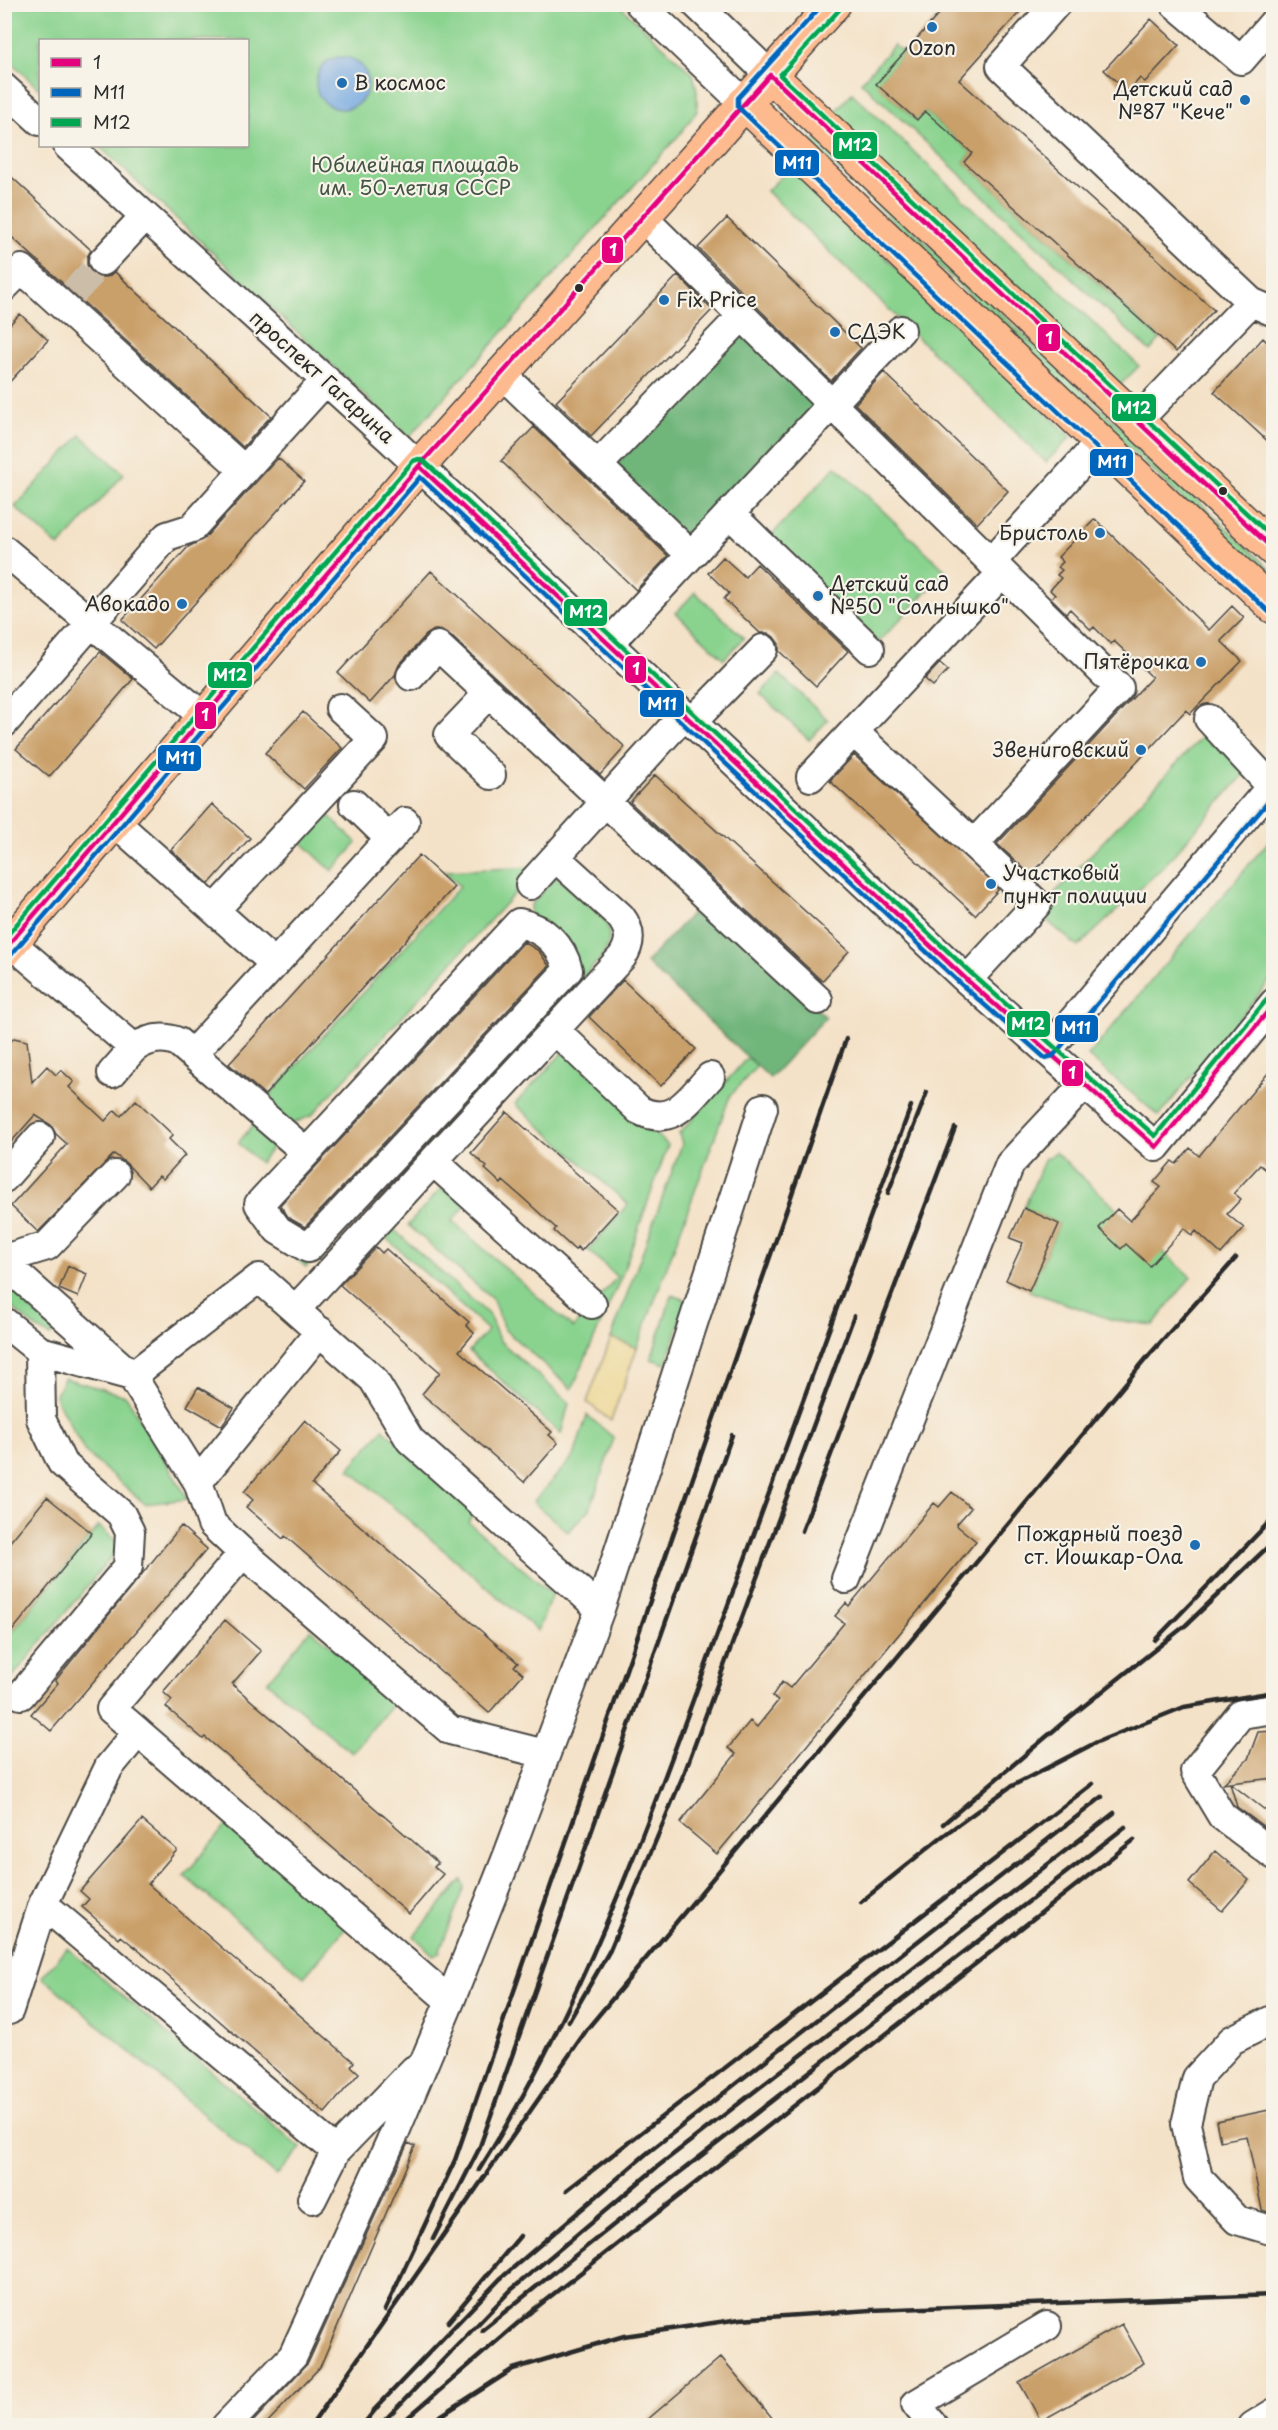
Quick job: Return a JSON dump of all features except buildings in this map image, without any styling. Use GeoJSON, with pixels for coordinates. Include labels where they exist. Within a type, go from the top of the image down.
{"type":"FeatureCollection","features":[{"type":"Feature","properties":{"kind":"main road"},"geometry":{"type":"LineString","coordinates":[[8,947],[419,466],[834,4]]}},
{"type":"Feature","properties":{"kind":"main road"},"geometry":{"type":"LineString","coordinates":[[770,75],[1274,550]]}},
{"type":"Feature","properties":{"kind":"main road"},"geometry":{"type":"LineString","coordinates":[[744,103],[1274,607]]}},
{"type":"Feature","properties":{"kind":"street"},"geometry":{"type":"LineString","coordinates":[[640,4],[744,103]]}},
{"type":"Feature","properties":{"kind":"street"},"geometry":{"type":"LineString","coordinates":[[696,4],[770,75]]}},
{"type":"Feature","properties":{"kind":"street"},"geometry":{"type":"LineString","coordinates":[[1056,4],[1001,66],[1262,307],[1137,421]]}},
{"type":"Feature","properties":{"kind":"street"},"geometry":{"type":"LineString","coordinates":[[1175,4],[1241,60],[1274,22]]}},
{"type":"Feature","properties":{"kind":"street"},"geometry":{"type":"LineString","coordinates":[[4,88],[39,120]]}},
{"type":"Feature","properties":{"kind":"street","name":"проспект Гагарина"},"geometry":{"type":"LineString","coordinates":[[69,147],[419,466],[967,980],[1156,1147],[1271,1010]]}},
{"type":"Feature","properties":{"kind":"street"},"geometry":{"type":"LineString","coordinates":[[103,261],[146,216]]}},
{"type":"Feature","properties":{"kind":"street"},"geometry":{"type":"LineString","coordinates":[[642,217],[1119,688],[974,844]]}},
{"type":"Feature","properties":{"kind":"street"},"geometry":{"type":"LineString","coordinates":[[14,278],[68,299],[244,470]]}},
{"type":"Feature","properties":{"kind":"street"},"geometry":{"type":"LineString","coordinates":[[597,465],[742,316]]}},
{"type":"Feature","properties":{"kind":"street"},"geometry":{"type":"LineString","coordinates":[[609,643],[901,330]]}},
{"type":"Feature","properties":{"kind":"street"},"geometry":{"type":"LineString","coordinates":[[502,374],[691,555]]}},
{"type":"Feature","properties":{"kind":"street"},"geometry":{"type":"LineString","coordinates":[[4,723],[167,536],[192,528],[326,380]]}},
{"type":"Feature","properties":{"kind":"street"},"geometry":{"type":"LineString","coordinates":[[812,777],[996,568],[1101,442]]}},
{"type":"Feature","properties":{"kind":"street"},"geometry":{"type":"LineString","coordinates":[[730,514],[870,649]]}},
{"type":"Feature","properties":{"kind":"street"},"geometry":{"type":"LineString","coordinates":[[4,550],[204,717]]}},
{"type":"Feature","properties":{"kind":"street"},"geometry":{"type":"LineString","coordinates":[[411,676],[438,646],[818,1000]]}},
{"type":"Feature","properties":{"kind":"street"},"geometry":{"type":"LineString","coordinates":[[530,885],[606,802],[688,718],[763,649]]}},
{"type":"Feature","properties":{"kind":"street"},"geometry":{"type":"LineString","coordinates":[[489,693],[449,735],[491,775]]}},
{"type":"Feature","properties":{"kind":"street"},"geometry":{"type":"LineString","coordinates":[[215,910],[374,739],[340,708]]}},
{"type":"Feature","properties":{"kind":"street"},"geometry":{"type":"LineString","coordinates":[[1047,1051],[1272,785],[1209,719]]}},
{"type":"Feature","properties":{"kind":"street"},"geometry":{"type":"LineString","coordinates":[[854,732],[1037,904],[967,980]]}},
{"type":"Feature","properties":{"kind":"street"},"geometry":{"type":"LineString","coordinates":[[192,1054],[398,830],[354,804]]}},
{"type":"Feature","properties":{"kind":"street"},"geometry":{"type":"LineString","coordinates":[[115,822],[275,964]]}},
{"type":"Feature","properties":{"kind":"street"},"geometry":{"type":"LineString","coordinates":[[296,1310],[622,957],[628,947],[630,936],[627,925],[620,916],[556,858]]}},
{"type":"Feature","properties":{"kind":"street"},"geometry":{"type":"LineString","coordinates":[[519,923],[536,926],[564,953],[568,970],[308,1248],[279,1230],[260,1204],[306,1152],[519,923]]}},
{"type":"Feature","properties":{"kind":"street"},"geometry":{"type":"LineString","coordinates":[[8,947],[134,1048]]}},
{"type":"Feature","properties":{"kind":"street"},"geometry":{"type":"LineString","coordinates":[[555,1030],[639,1110],[648,1114],[658,1117],[678,1110],[710,1077]]}},
{"type":"Feature","properties":{"kind":"street"},"geometry":{"type":"LineString","coordinates":[[112,1072],[134,1048],[144,1041],[168,1038],[178,1042],[306,1152]]}},
{"type":"Feature","properties":{"kind":"street"},"geometry":{"type":"LineString","coordinates":[[846,1579],[1010,1164],[1085,1084]]}},
{"type":"Feature","properties":{"kind":"street"},"geometry":{"type":"LineString","coordinates":[[226,2426],[293,2356],[394,2134],[450,2001],[600,1609],[763,1108]]}},
{"type":"Feature","properties":{"kind":"street"},"geometry":{"type":"LineString","coordinates":[[4,1178],[40,1137]]}},
{"type":"Feature","properties":{"kind":"street"},"geometry":{"type":"LineString","coordinates":[[433,1161],[592,1304]]}},
{"type":"Feature","properties":{"kind":"street"},"geometry":{"type":"LineString","coordinates":[[115,1175],[47,1246],[4,1261],[132,1376],[198,1482],[212,1524],[243,1553],[450,1730],[545,1754]]}},
{"type":"Feature","properties":{"kind":"street"},"geometry":{"type":"LineString","coordinates":[[132,1376],[259,1278],[373,1379],[410,1440],[600,1609]]}},
{"type":"Feature","properties":{"kind":"street"},"geometry":{"type":"LineString","coordinates":[[4,1322],[40,1351],[132,1376]]}},
{"type":"Feature","properties":{"kind":"street"},"geometry":{"type":"LineString","coordinates":[[198,1482],[320,1331]]}},
{"type":"Feature","properties":{"kind":"street"},"geometry":{"type":"LineString","coordinates":[[21,1695],[128,1566],[130,1532],[121,1514],[62,1464],[41,1419],[40,1351]]}},
{"type":"Feature","properties":{"kind":"street"},"geometry":{"type":"LineString","coordinates":[[243,1553],[111,1709],[450,2001]]}},
{"type":"Feature","properties":{"kind":"street"},"geometry":{"type":"LineString","coordinates":[[1274,1709],[1241,1714],[1195,1771],[1222,1816],[1274,1855]]}},
{"type":"Feature","properties":{"kind":"street"},"geometry":{"type":"LineString","coordinates":[[9,2010],[44,1904],[109,1767],[138,1732]]}},
{"type":"Feature","properties":{"kind":"street"},"geometry":{"type":"LineString","coordinates":[[44,1904],[336,2151]]}},
{"type":"Feature","properties":{"kind":"street"},"geometry":{"type":"LineString","coordinates":[[1274,2019],[1232,2040],[1197,2078],[1186,2124],[1198,2178],[1237,2220],[1274,2231]]}},
{"type":"Feature","properties":{"kind":"street"},"geometry":{"type":"LineString","coordinates":[[312,2199],[336,2151],[426,2057]]}},
{"type":"Feature","properties":{"kind":"street"},"geometry":{"type":"LineString","coordinates":[[934,2426],[916,2404],[1047,2326]]}},
{"type":"Feature","properties":{"kind":"street"},"geometry":{"type":"LineString","coordinates":[[1253,2426],[1274,2413]]}},
{"type":"Feature","properties":{"kind":"green space","name":"Юбилейная площадь им. 50-летия СССР"},"geometry":{"type":"Polygon","coordinates":[[[12,5],[619,5],[693,74],[697,90],[697,111],[680,134],[409,437],[100,147],[249,147],[249,39],[39,39],[39,89],[5,56],[5,28],[12,5]]]}},
{"type":"Feature","properties":{"kind":"green space"},"geometry":{"type":"Polygon","coordinates":[[[894,45],[904,53],[877,84],[916,120],[925,111],[972,153],[964,162],[1160,339],[1150,351],[861,82],[894,45]]]}},
{"type":"Feature","properties":{"kind":"green space"},"geometry":{"type":"Polygon","coordinates":[[[852,93],[1139,366],[1117,388],[831,116],[852,93]]]}},
{"type":"Feature","properties":{"kind":"green space"},"geometry":{"type":"Polygon","coordinates":[[[816,138],[1273,572],[1273,586],[811,143],[816,138]]]}},
{"type":"Feature","properties":{"kind":"green space"},"geometry":{"type":"Polygon","coordinates":[[[791,166],[1071,437],[1046,462],[767,191],[791,166]]]}},
{"type":"Feature","properties":{"kind":"green space"},"geometry":{"type":"Polygon","coordinates":[[[745,331],[821,404],[690,541],[613,467],[745,331]]]}},
{"type":"Feature","properties":{"kind":"green space"},"geometry":{"type":"Polygon","coordinates":[[[81,435],[124,474],[59,547],[15,507],[81,435]]]}},
{"type":"Feature","properties":{"kind":"green space"},"geometry":{"type":"Polygon","coordinates":[[[836,466],[946,571],[876,645],[767,540],[836,466]]]}},
{"type":"Feature","properties":{"kind":"green space"},"geometry":{"type":"Polygon","coordinates":[[[695,592],[744,638],[724,659],[676,613],[695,592]]]}},
{"type":"Feature","properties":{"kind":"green space"},"geometry":{"type":"Polygon","coordinates":[[[779,674],[828,720],[809,740],[760,694],[779,674]]]}},
{"type":"Feature","properties":{"kind":"green space"},"geometry":{"type":"Polygon","coordinates":[[[1209,729],[1248,770],[1162,868],[1078,947],[1037,912],[1209,729]]]}},
{"type":"Feature","properties":{"kind":"green space"},"geometry":{"type":"Polygon","coordinates":[[[327,814],[357,843],[332,871],[300,841],[327,814]]]}},
{"type":"Feature","properties":{"kind":"green space"},"geometry":{"type":"Polygon","coordinates":[[[1273,836],[1273,977],[1159,1116],[1088,1056],[1273,836]]]}},
{"type":"Feature","properties":{"kind":"green space"},"geometry":{"type":"Polygon","coordinates":[[[539,867],[312,1115],[290,1125],[264,1101],[460,886],[444,871],[539,867]]]}},
{"type":"Feature","properties":{"kind":"green space"},"geometry":{"type":"Polygon","coordinates":[[[556,876],[605,920],[609,936],[603,955],[306,1267],[237,1209],[257,1206],[296,1245],[574,967],[531,919],[530,906],[556,876]]]}},
{"type":"Feature","properties":{"kind":"green space"},"geometry":{"type":"Polygon","coordinates":[[[702,902],[826,1017],[770,1078],[646,963],[702,902]]]}},
{"type":"Feature","properties":{"kind":"green space"},"geometry":{"type":"Polygon","coordinates":[[[564,1051],[668,1145],[622,1275],[572,1389],[504,1329],[493,1300],[408,1225],[444,1185],[467,1204],[452,1221],[573,1328],[617,1277],[588,1250],[628,1204],[515,1104],[564,1051]]]}},
{"type":"Feature","properties":{"kind":"green space"},"geometry":{"type":"Polygon","coordinates":[[[748,1057],[757,1066],[730,1096],[637,1348],[611,1338],[682,1144],[679,1134],[748,1057]]]}},
{"type":"Feature","properties":{"kind":"green space"},"geometry":{"type":"Polygon","coordinates":[[[259,1118],[276,1143],[260,1163],[238,1143],[259,1118]]]}},
{"type":"Feature","properties":{"kind":"green space"},"geometry":{"type":"Polygon","coordinates":[[[1055,1152],[1191,1277],[1153,1325],[1113,1320],[1029,1291],[1059,1224],[1024,1208],[1045,1158],[1049,1158],[1055,1152]]]}},
{"type":"Feature","properties":{"kind":"green space"},"geometry":{"type":"Polygon","coordinates":[[[392,1228],[489,1315],[499,1340],[569,1403],[561,1434],[469,1351],[488,1330],[385,1237],[392,1228]]]}},
{"type":"Feature","properties":{"kind":"green space"},"geometry":{"type":"Polygon","coordinates":[[[5,1279],[59,1327],[50,1336],[34,1327],[5,1301],[5,1279]]]}},
{"type":"Feature","properties":{"kind":"green space"},"geometry":{"type":"Polygon","coordinates":[[[672,1295],[687,1300],[666,1364],[651,1359],[672,1295]]]}},
{"type":"Feature","properties":{"kind":"green space"},"geometry":{"type":"Polygon","coordinates":[[[64,1378],[126,1396],[188,1499],[145,1504],[85,1452],[55,1397],[64,1378]]]}},
{"type":"Feature","properties":{"kind":"green space"},"geometry":{"type":"Polygon","coordinates":[[[587,1415],[614,1438],[590,1509],[568,1532],[533,1502],[574,1456],[587,1415]]]}},
{"type":"Feature","properties":{"kind":"green space"},"geometry":{"type":"Polygon","coordinates":[[[383,1429],[477,1510],[468,1522],[552,1594],[538,1631],[349,1469],[383,1429]]]}},
{"type":"Feature","properties":{"kind":"green space"},"geometry":{"type":"Polygon","coordinates":[[[98,1526],[115,1540],[117,1550],[5,1686],[5,1641],[98,1526]]]}},
{"type":"Feature","properties":{"kind":"green space"},"geometry":{"type":"Polygon","coordinates":[[[311,1629],[396,1700],[352,1753],[267,1682],[311,1629]]]}},
{"type":"Feature","properties":{"kind":"green space"},"geometry":{"type":"Polygon","coordinates":[[[227,1824],[348,1925],[304,1977],[184,1876],[227,1824]]]}},
{"type":"Feature","properties":{"kind":"green space"},"geometry":{"type":"Polygon","coordinates":[[[462,1880],[465,1887],[439,1953],[433,1955],[414,1936],[462,1880]]]}},
{"type":"Feature","properties":{"kind":"green space"},"geometry":{"type":"Polygon","coordinates":[[[67,1948],[301,2148],[276,2176],[42,1977],[67,1948]]]}},
{"type":"Feature","properties":{"kind":"sand"},"geometry":{"type":"Polygon","coordinates":[[[611,1338],[637,1348],[611,1421],[587,1402],[611,1338]]]}},
{"type":"Feature","properties":{"kind":"water"},"geometry":{"type":"Polygon","coordinates":[[[337,57],[347,57],[356,61],[364,69],[368,83],[364,97],[356,105],[347,109],[337,109],[328,105],[320,97],[316,88],[316,78],[320,69],[328,61],[337,57]]]}},
{"type":"Feature","properties":{"kind":"tunnel"},"geometry":{"type":"LineString","coordinates":[[73,293],[103,261]]}},
{"type":"Feature","properties":{"kind":"railway"},"geometry":{"type":"LineString","coordinates":[[385,2310],[455,2160],[846,1039]]}},
{"type":"Feature","properties":{"kind":"railway"},"geometry":{"type":"LineString","coordinates":[[888,1193],[927,1092]]}},
{"type":"Feature","properties":{"kind":"railway"},"geometry":{"type":"LineString","coordinates":[[479,2170],[550,2045],[581,1980],[638,1846],[911,1106]]}},
{"type":"Feature","properties":{"kind":"railway"},"geometry":{"type":"LineString","coordinates":[[802,1531],[955,1128]]}},
{"type":"Feature","properties":{"kind":"railway"},"geometry":{"type":"LineString","coordinates":[[311,2426],[588,2028],[1150,1354],[1236,1258]]}},
{"type":"Feature","properties":{"kind":"railway"},"geometry":{"type":"LineString","coordinates":[[569,2021],[610,1950],[685,1771],[854,1316]]}},
{"type":"Feature","properties":{"kind":"railway"},"geometry":{"type":"LineString","coordinates":[[433,2239],[479,2149],[732,1435]]}},
{"type":"Feature","properties":{"kind":"railway"},"geometry":{"type":"LineString","coordinates":[[1155,1640],[1274,1517]]}},
{"type":"Feature","properties":{"kind":"railway"},"geometry":{"type":"LineString","coordinates":[[943,1824],[1065,1721],[1186,1625],[1274,1541]]}},
{"type":"Feature","properties":{"kind":"railway"},"geometry":{"type":"LineString","coordinates":[[861,1902],[940,1838],[1010,1787],[1097,1742],[1184,1707],[1274,1692]]}},
{"type":"Feature","properties":{"kind":"railway"},"geometry":{"type":"LineString","coordinates":[[567,2190],[1092,1784]]}},
{"type":"Feature","properties":{"kind":"railway"},"geometry":{"type":"LineString","coordinates":[[374,2410],[500,2279],[646,2154],[1102,1797]]}},
{"type":"Feature","properties":{"kind":"railway"},"geometry":{"type":"LineString","coordinates":[[379,2426],[511,2290],[657,2167],[1114,1813]]}},
{"type":"Feature","properties":{"kind":"railway"},"geometry":{"type":"LineString","coordinates":[[482,2330],[666,2183],[1125,1827]]}},
{"type":"Feature","properties":{"kind":"railway"},"geometry":{"type":"LineString","coordinates":[[398,2426],[533,2310],[1134,1840]]}},
{"type":"Feature","properties":{"kind":"railway"},"geometry":{"type":"LineString","coordinates":[[448,2322],[520,2236]]}},
{"type":"Feature","properties":{"kind":"railway"},"geometry":{"type":"LineString","coordinates":[[425,2426],[513,2369],[624,2336],[740,2319],[871,2310],[1274,2295]]}},
{"type":"Feature","properties":{"kind":"railway"},"geometry":{"type":"LineString","coordinates":[[362,2426],[379,2405]]}},
{"type":"Feature","properties":{"kind":"transit line","name":"М11"},"geometry":{"type":"LineString","coordinates":[[823,4],[738,98],[738,107],[1269,612]]}},
{"type":"Feature","properties":{"kind":"transit line","name":"М12"},"geometry":{"type":"LineString","coordinates":[[840,9],[780,75],[1274,539]]}},
{"type":"Feature","properties":{"kind":"transit line","name":"1"},"geometry":{"type":"LineString","coordinates":[[4,950],[419,466],[770,75],[1274,550]]}},
{"type":"Feature","properties":{"kind":"transit line","name":"М12"},"geometry":{"type":"LineString","coordinates":[[4,939],[413,461],[419,459],[424,461],[972,974],[1155,1136],[1268,998]]}},
{"type":"Feature","properties":{"kind":"transit line","name":"1"},"geometry":{"type":"LineString","coordinates":[[419,466],[967,980],[1156,1147],[1274,1004]]}},
{"type":"Feature","properties":{"kind":"transit line","name":"М11"},"geometry":{"type":"LineString","coordinates":[[10,956],[420,477],[962,985],[1045,1058],[1053,1056],[1274,795]]}},
{"type":"Feature","properties":{"kind":"place","name":"Ozon"},"geometry":{"type":"Point","coordinates":[932,27]}},
{"type":"Feature","properties":{"kind":"place","name":"В космос"},"geometry":{"type":"Point","coordinates":[342,83]}},
{"type":"Feature","properties":{"kind":"place","name":"Детский сад №87 \"Кече\""},"geometry":{"type":"Point","coordinates":[1245,100]}},
{"type":"Feature","properties":{"kind":"place","name":"Fix Price"},"geometry":{"type":"Point","coordinates":[664,300]}},
{"type":"Feature","properties":{"kind":"place","name":"СДЭК"},"geometry":{"type":"Point","coordinates":[835,332]}},
{"type":"Feature","properties":{"kind":"place","name":"Бристоль"},"geometry":{"type":"Point","coordinates":[1100,533]}},
{"type":"Feature","properties":{"kind":"place","name":"Детский сад №50 \"Солнышко\""},"geometry":{"type":"Point","coordinates":[818,596]}},
{"type":"Feature","properties":{"kind":"place","name":"Авокадо"},"geometry":{"type":"Point","coordinates":[182,604]}},
{"type":"Feature","properties":{"kind":"place","name":"Пятёрочка"},"geometry":{"type":"Point","coordinates":[1201,662]}},
{"type":"Feature","properties":{"kind":"place","name":"Звениговский"},"geometry":{"type":"Point","coordinates":[1141,750]}},
{"type":"Feature","properties":{"kind":"place","name":"Участковый пункт полиции"},"geometry":{"type":"Point","coordinates":[991,884]}},
{"type":"Feature","properties":{"kind":"place","name":"Пожарный поезд ст. Йошкар-Ола"},"geometry":{"type":"Point","coordinates":[1195,1545]}}]}
